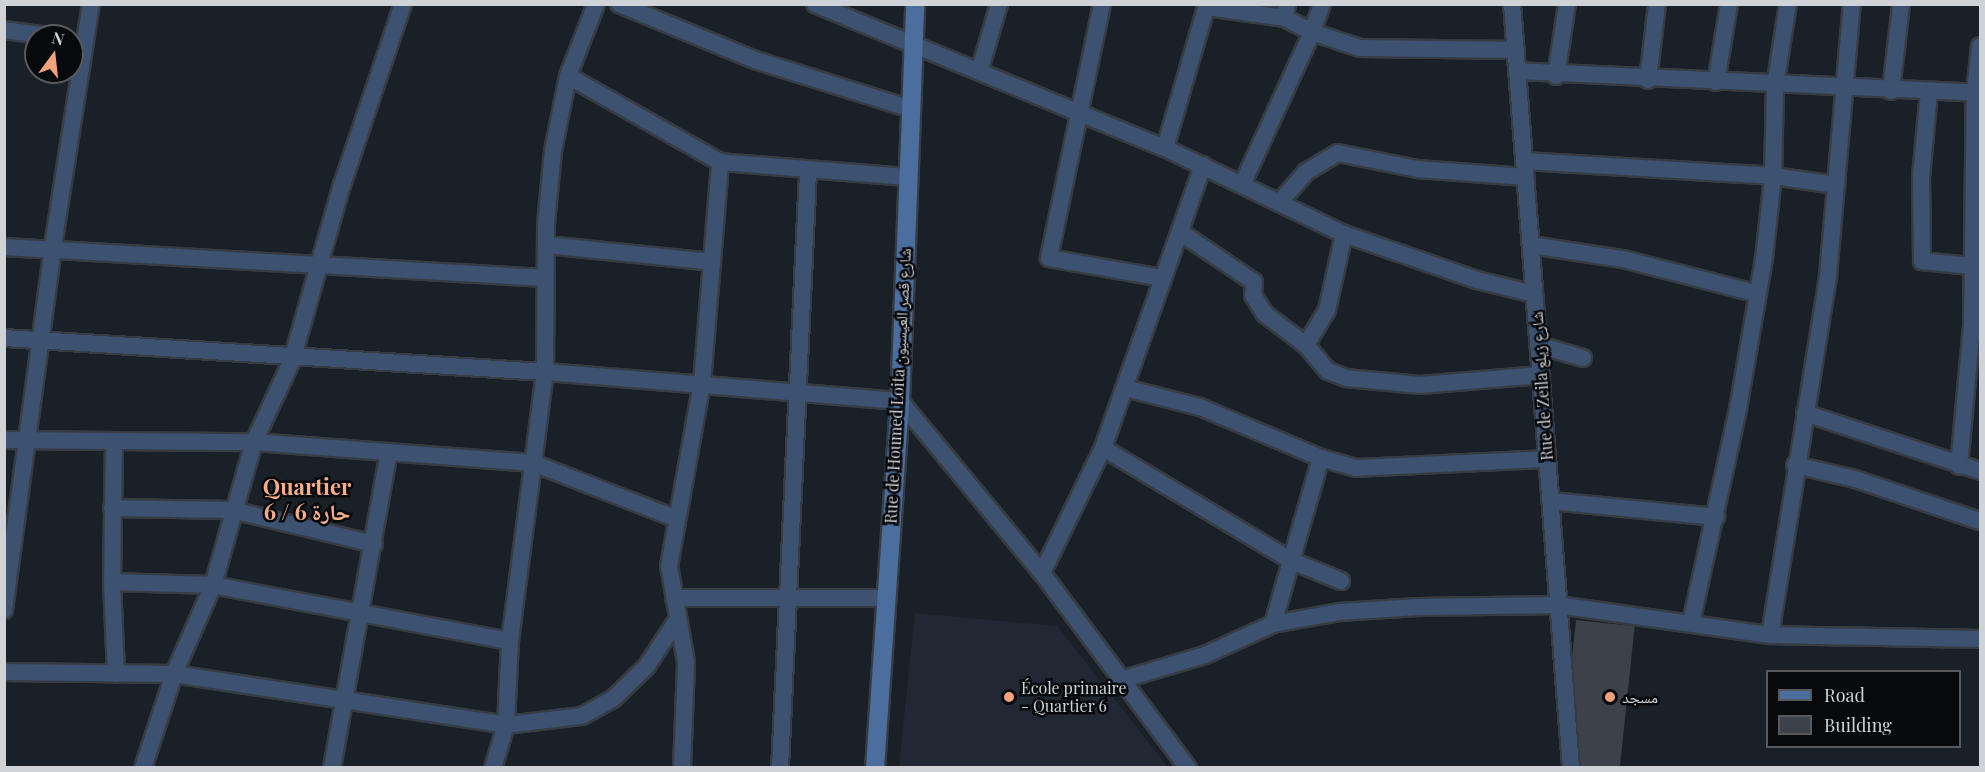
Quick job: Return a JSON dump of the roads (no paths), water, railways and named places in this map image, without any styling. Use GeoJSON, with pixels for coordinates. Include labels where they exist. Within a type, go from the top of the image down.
{"type":"FeatureCollection","features":[{"type":"Feature","properties":{"kind":"street"},"geometry":{"type":"LineString","coordinates":[[84,26],[91,4]]}},
{"type":"Feature","properties":{"kind":"street"},"geometry":{"type":"LineString","coordinates":[[143,768],[174,674],[213,585],[232,510],[254,442],[292,360],[403,4]]}},
{"type":"Feature","properties":{"kind":"street"},"geometry":{"type":"LineString","coordinates":[[494,768],[506,725],[510,641],[545,372],[545,278],[550,171],[568,76],[596,4]]}},
{"type":"Feature","properties":{"kind":"street"},"geometry":{"type":"LineString","coordinates":[[619,4],[755,60],[911,109]]}},
{"type":"Feature","properties":{"kind":"street"},"geometry":{"type":"LineString","coordinates":[[815,4],[912,46],[980,69],[1166,148],[1344,234],[1477,280],[1534,294]]}},
{"type":"Feature","properties":{"kind":"street","name":"Rue de Houmed Loita شارع قصر العيسيون"},"geometry":{"type":"LineString","coordinates":[[875,768],[900,401],[915,4]]}},
{"type":"Feature","properties":{"kind":"street"},"geometry":{"type":"LineString","coordinates":[[980,69],[999,4]]}},
{"type":"Feature","properties":{"kind":"street"},"geometry":{"type":"LineString","coordinates":[[1102,4],[1049,258],[1163,278]]}},
{"type":"Feature","properties":{"kind":"street"},"geometry":{"type":"LineString","coordinates":[[1242,185],[1312,32],[1322,4]]}},
{"type":"Feature","properties":{"kind":"street","name":"Rue de Zeila شارع زيلع"},"geometry":{"type":"LineString","coordinates":[[1512,4],[1571,768]]}},
{"type":"Feature","properties":{"kind":"street"},"geometry":{"type":"LineString","coordinates":[[1556,76],[1568,4]]}},
{"type":"Feature","properties":{"kind":"street"},"geometry":{"type":"LineString","coordinates":[[1648,80],[1656,4]]}},
{"type":"Feature","properties":{"kind":"street"},"geometry":{"type":"LineString","coordinates":[[1716,82],[1729,4]]}},
{"type":"Feature","properties":{"kind":"street"},"geometry":{"type":"LineString","coordinates":[[1690,623],[1716,517],[1758,294],[1773,176],[1775,86],[1788,4]]}},
{"type":"Feature","properties":{"kind":"street"},"geometry":{"type":"LineString","coordinates":[[1770,635],[1795,465],[1828,276],[1841,89],[1852,4]]}},
{"type":"Feature","properties":{"kind":"street"},"geometry":{"type":"LineString","coordinates":[[1891,91],[1901,4]]}},
{"type":"Feature","properties":{"kind":"street"},"geometry":{"type":"LineString","coordinates":[[1166,148],[1207,6],[1286,11],[1312,32],[1377,51],[1516,50]]}},
{"type":"Feature","properties":{"kind":"street"},"geometry":{"type":"LineString","coordinates":[[4,30],[24,33]]}},
{"type":"Feature","properties":{"kind":"street"},"geometry":{"type":"LineString","coordinates":[[1959,466],[1977,266],[1980,46]]}},
{"type":"Feature","properties":{"kind":"street"},"geometry":{"type":"LineString","coordinates":[[1517,71],[1556,76],[1775,86],[1978,92]]}},
{"type":"Feature","properties":{"kind":"street"},"geometry":{"type":"LineString","coordinates":[[568,76],[720,162],[808,172],[908,177]]}},
{"type":"Feature","properties":{"kind":"street"},"geometry":{"type":"LineString","coordinates":[[4,610],[8,549],[30,438],[74,84]]}},
{"type":"Feature","properties":{"kind":"street"},"geometry":{"type":"LineString","coordinates":[[1929,92],[1921,176],[1922,261],[1977,266]]}},
{"type":"Feature","properties":{"kind":"street"},"geometry":{"type":"LineString","coordinates":[[1280,202],[1306,172],[1338,153],[1417,170],[1525,169],[1773,176],[1836,185]]}},
{"type":"Feature","properties":{"kind":"street"},"geometry":{"type":"LineString","coordinates":[[682,768],[686,662],[669,566],[675,518],[702,384],[720,162]]}},
{"type":"Feature","properties":{"kind":"street"},"geometry":{"type":"LineString","coordinates":[[1042,573],[1102,448],[1203,165]]}},
{"type":"Feature","properties":{"kind":"street"},"geometry":{"type":"LineString","coordinates":[[780,768],[808,172]]}},
{"type":"Feature","properties":{"kind":"street"},"geometry":{"type":"LineString","coordinates":[[1180,232],[1254,282],[1253,295],[1265,314],[1306,345],[1328,371],[1368,381],[1450,385],[1541,375]]}},
{"type":"Feature","properties":{"kind":"street"},"geometry":{"type":"LineString","coordinates":[[1306,345],[1327,310],[1344,234]]}},
{"type":"Feature","properties":{"kind":"street"},"geometry":{"type":"LineString","coordinates":[[546,245],[712,262]]}},
{"type":"Feature","properties":{"kind":"street"},"geometry":{"type":"LineString","coordinates":[[1531,245],[1623,259],[1758,294]]}},
{"type":"Feature","properties":{"kind":"street"},"geometry":{"type":"LineString","coordinates":[[4,247],[53,246],[545,278]]}},
{"type":"Feature","properties":{"kind":"street"},"geometry":{"type":"LineString","coordinates":[[4,338],[42,339],[292,360],[545,372],[900,401],[1042,573],[1188,768]]}},
{"type":"Feature","properties":{"kind":"street"},"geometry":{"type":"LineString","coordinates":[[1539,345],[1583,358]]}},
{"type":"Feature","properties":{"kind":"street"},"geometry":{"type":"LineString","coordinates":[[1125,388],[1200,407],[1321,458],[1356,468],[1547,459]]}},
{"type":"Feature","properties":{"kind":"street"},"geometry":{"type":"LineString","coordinates":[[1805,414],[1899,441],[1959,466],[1980,471]]}},
{"type":"Feature","properties":{"kind":"street"},"geometry":{"type":"LineString","coordinates":[[4,440],[30,438],[254,442],[532,463],[675,518]]}},
{"type":"Feature","properties":{"kind":"street"},"geometry":{"type":"LineString","coordinates":[[114,441],[112,582],[116,674]]}},
{"type":"Feature","properties":{"kind":"street"},"geometry":{"type":"LineString","coordinates":[[1102,448],[1292,561],[1341,580]]}},
{"type":"Feature","properties":{"kind":"street"},"geometry":{"type":"LineString","coordinates":[[332,768],[389,452]]}},
{"type":"Feature","properties":{"kind":"street"},"geometry":{"type":"LineString","coordinates":[[1273,624],[1321,458]]}},
{"type":"Feature","properties":{"kind":"street"},"geometry":{"type":"LineString","coordinates":[[1795,465],[1855,479],[1980,521]]}},
{"type":"Feature","properties":{"kind":"street"},"geometry":{"type":"LineString","coordinates":[[1551,501],[1716,517]]}},
{"type":"Feature","properties":{"kind":"street"},"geometry":{"type":"LineString","coordinates":[[112,508],[232,510],[374,544]]}},
{"type":"Feature","properties":{"kind":"street"},"geometry":{"type":"LineString","coordinates":[[112,582],[213,585],[510,641]]}},
{"type":"Feature","properties":{"kind":"street"},"geometry":{"type":"LineString","coordinates":[[674,598],[787,595],[886,598]]}},
{"type":"Feature","properties":{"kind":"street"},"geometry":{"type":"LineString","coordinates":[[1121,680],[1205,655],[1273,624],[1339,612],[1418,607],[1558,605],[1770,635],[1980,639]]}},
{"type":"Feature","properties":{"kind":"street"},"geometry":{"type":"LineString","coordinates":[[4,672],[174,674],[506,725],[582,716],[613,699],[647,666],[677,620]]}},
{"type":"Feature","properties":{"kind":"place","name":"École primaire - Quartier 6"},"geometry":{"type":"Point","coordinates":[1009,697]}},
{"type":"Feature","properties":{"kind":"place","name":"مسجد"},"geometry":{"type":"Point","coordinates":[1610,697]}},
{"type":"Feature","properties":{"kind":"district","name":"Quartier 6 / حارة 6"},"geometry":{"type":"Point","coordinates":[307,498]}}]}
